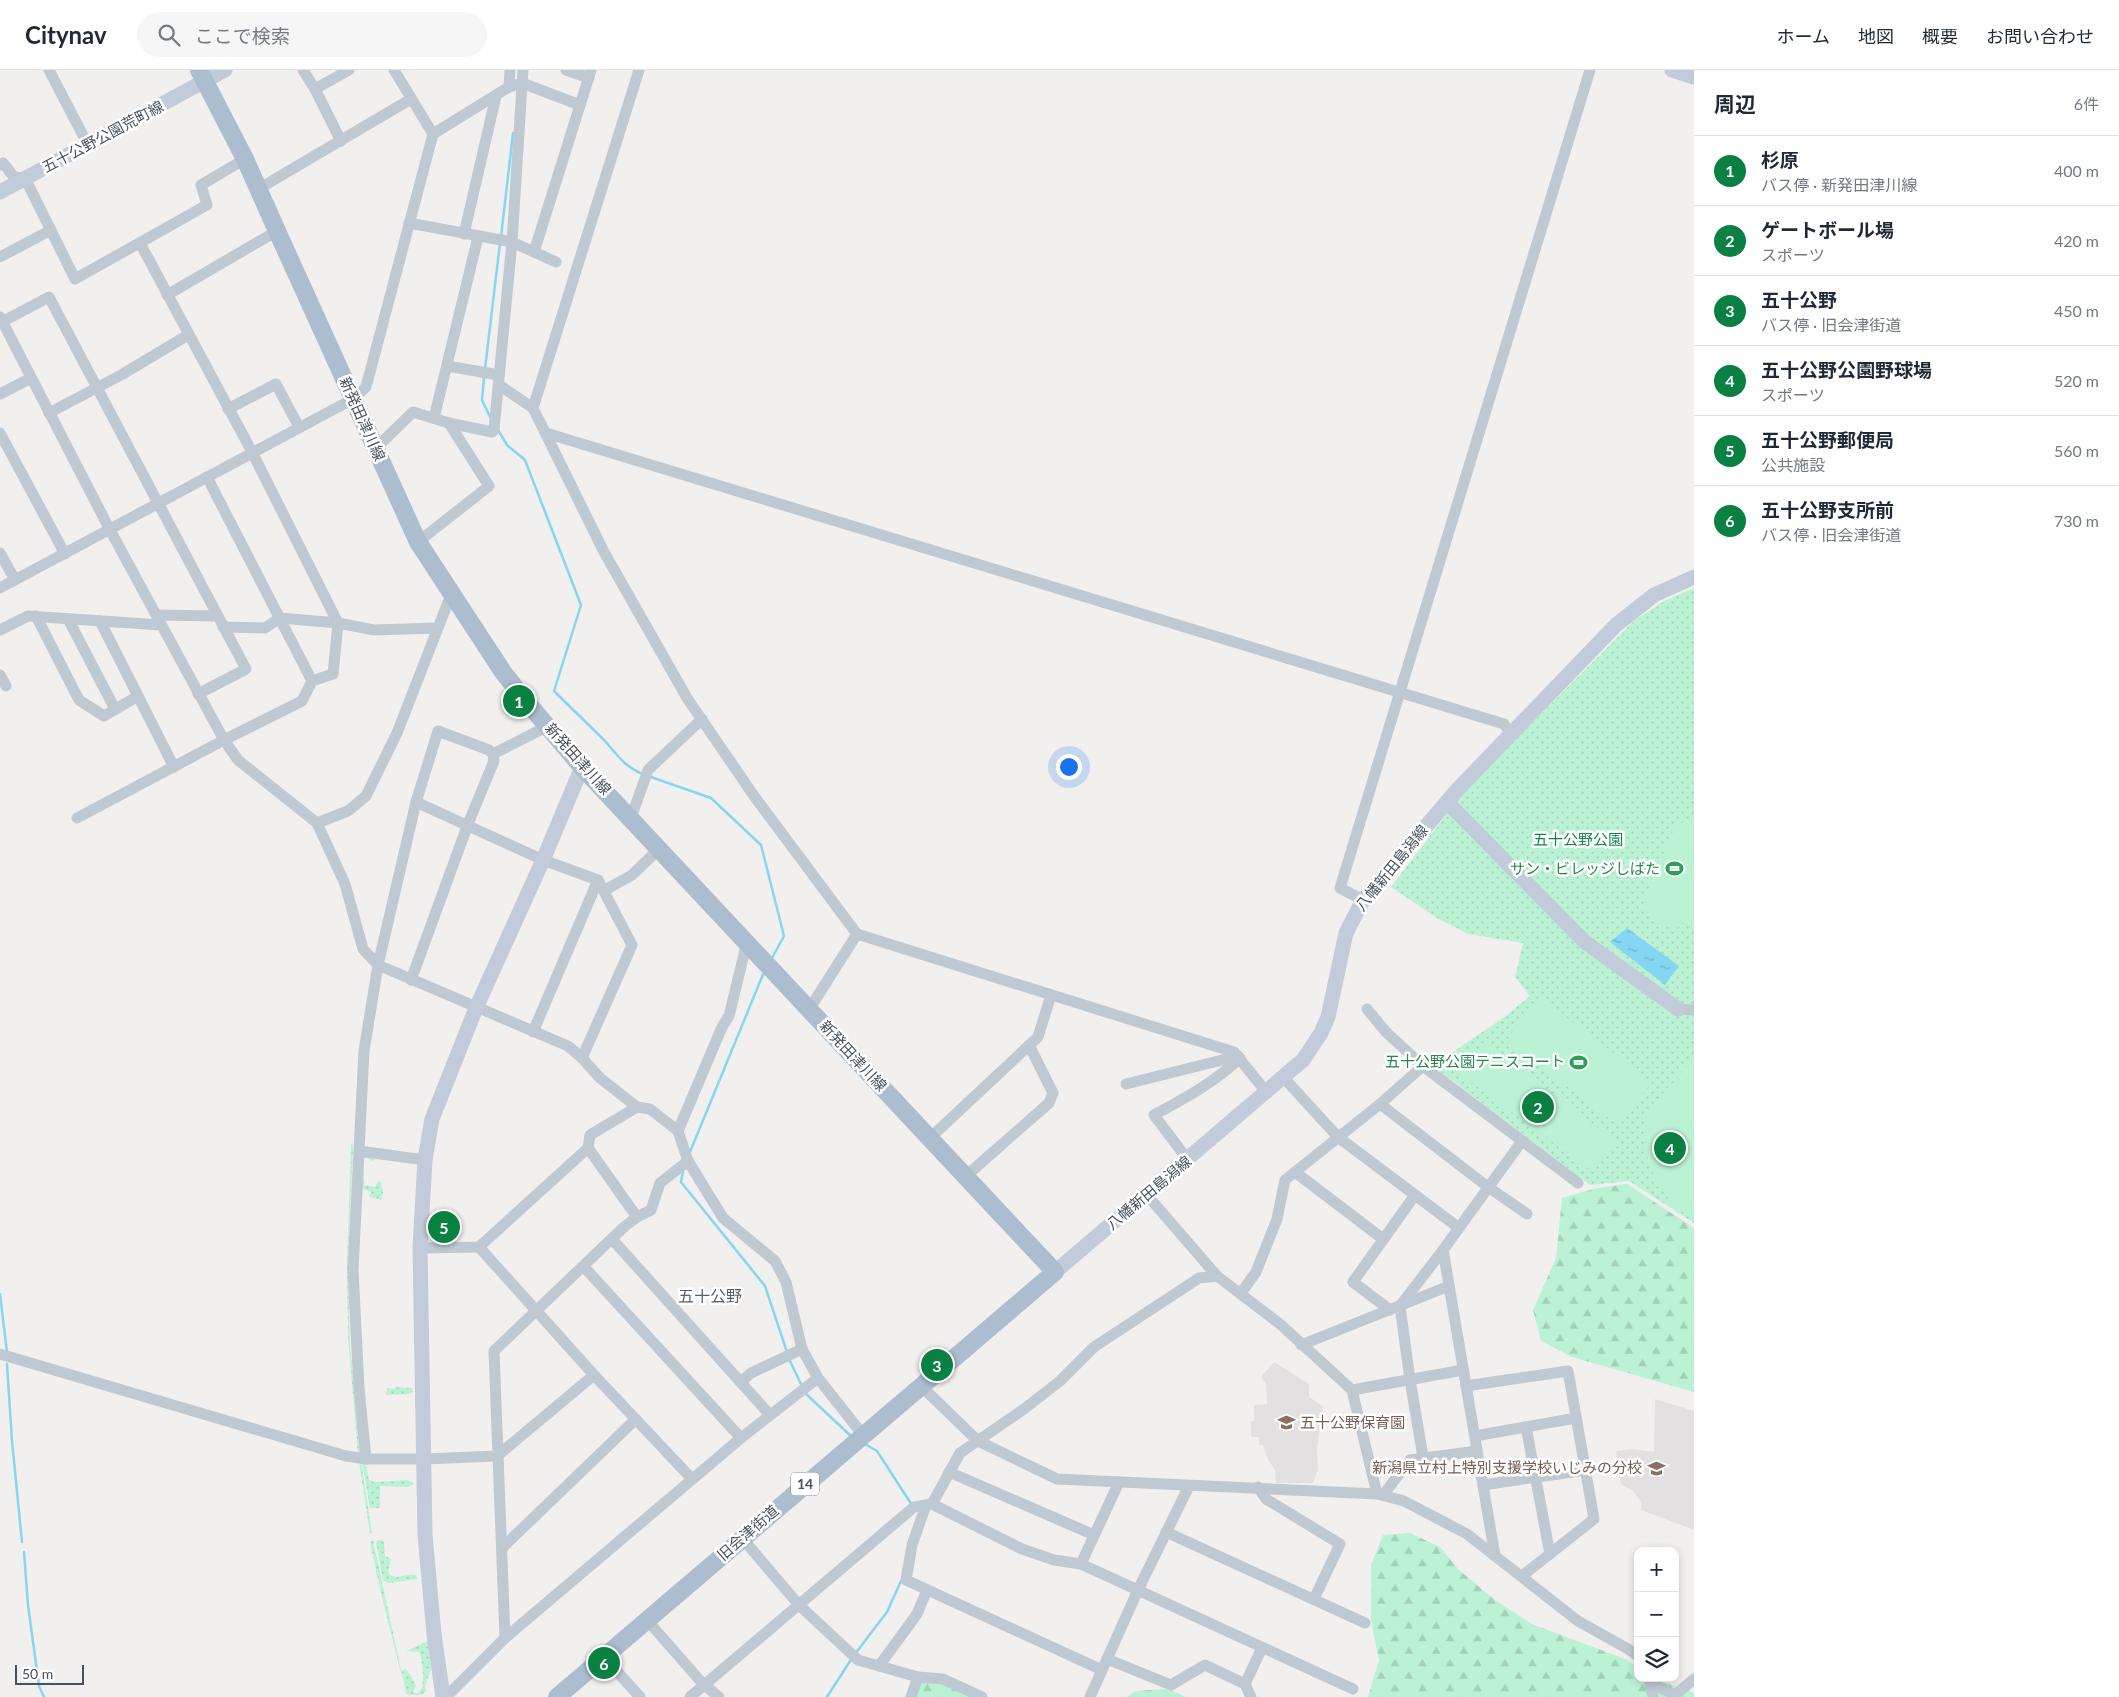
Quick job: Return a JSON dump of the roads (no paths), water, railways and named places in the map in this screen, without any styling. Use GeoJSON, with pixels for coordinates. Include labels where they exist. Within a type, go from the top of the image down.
{"type":"FeatureCollection","features":[{"type":"Feature","properties":{"kind":"main road","name":"新発田津川線"},"geometry":{"type":"LineString","coordinates":[[202,76],[260,188],[277,231],[418,542],[504,672],[525,700],[582,767],[810,1008],[1055,1272]]}},
{"type":"Feature","properties":{"kind":"main road","name":"旧会津街道"},"geometry":{"type":"LineString","coordinates":[[557,1697],[1055,1272]]}},
{"type":"Feature","properties":{"kind":"street"},"geometry":{"type":"LineString","coordinates":[[49,70],[88,145]]}},
{"type":"Feature","properties":{"kind":"street","name":"五十公野公園荒町線"},"geometry":{"type":"LineString","coordinates":[[0,192],[88,145],[202,76],[225,70]]}},
{"type":"Feature","properties":{"kind":"street"},"geometry":{"type":"LineString","coordinates":[[303,70],[315,89],[341,141]]}},
{"type":"Feature","properties":{"kind":"street"},"geometry":{"type":"LineString","coordinates":[[315,89],[348,70]]}},
{"type":"Feature","properties":{"kind":"street"},"geometry":{"type":"LineString","coordinates":[[394,70],[433,134]]}},
{"type":"Feature","properties":{"kind":"street"},"geometry":{"type":"LineString","coordinates":[[509,87],[510,70]]}},
{"type":"Feature","properties":{"kind":"street"},"geometry":{"type":"LineString","coordinates":[[375,449],[413,412],[449,423],[492,432],[495,425],[512,242],[523,70]]}},
{"type":"Feature","properties":{"kind":"street"},"geometry":{"type":"LineString","coordinates":[[534,252],[590,74],[566,70]]}},
{"type":"Feature","properties":{"kind":"street"},"geometry":{"type":"LineString","coordinates":[[533,408],[639,70]]}},
{"type":"Feature","properties":{"kind":"street"},"geometry":{"type":"LineString","coordinates":[[1363,900],[1340,888],[1590,70]]}},
{"type":"Feature","properties":{"kind":"street"},"geometry":{"type":"LineString","coordinates":[[1672,70],[1694,77]]}},
{"type":"Feature","properties":{"kind":"street"},"geometry":{"type":"LineString","coordinates":[[0,588],[353,399],[366,387],[433,134],[509,87],[522,83],[580,105]]}},
{"type":"Feature","properties":{"kind":"street"},"geometry":{"type":"LineString","coordinates":[[464,234],[496,96]]}},
{"type":"Feature","properties":{"kind":"street"},"geometry":{"type":"LineString","coordinates":[[260,188],[411,99]]}},
{"type":"Feature","properties":{"kind":"street"},"geometry":{"type":"LineString","coordinates":[[0,165],[3,163],[14,177],[25,178],[75,278],[207,205],[201,185],[246,159]]}},
{"type":"Feature","properties":{"kind":"street"},"geometry":{"type":"LineString","coordinates":[[409,223],[512,242],[556,262]]}},
{"type":"Feature","properties":{"kind":"street"},"geometry":{"type":"LineString","coordinates":[[0,257],[51,230]]}},
{"type":"Feature","properties":{"kind":"street"},"geometry":{"type":"LineString","coordinates":[[167,295],[277,231]]}},
{"type":"Feature","properties":{"kind":"street"},"geometry":{"type":"LineString","coordinates":[[434,418],[478,237]]}},
{"type":"Feature","properties":{"kind":"street"},"geometry":{"type":"LineString","coordinates":[[77,818],[302,701],[312,681],[333,674],[338,622],[252,452],[140,243]]}},
{"type":"Feature","properties":{"kind":"street"},"geometry":{"type":"LineString","coordinates":[[198,694],[246,669],[49,296],[1,320],[110,530],[198,694],[224,740],[238,760],[318,823],[345,884],[362,949],[378,965],[568,1046],[600,1078],[638,1107],[650,1109],[678,1131],[688,1161],[723,1218],[775,1261],[786,1282],[802,1349],[818,1378],[863,1435]]}},
{"type":"Feature","properties":{"kind":"street"},"geometry":{"type":"LineString","coordinates":[[49,413],[188,335]]}},
{"type":"Feature","properties":{"kind":"street"},"geometry":{"type":"LineString","coordinates":[[447,366],[499,380],[533,408],[604,552],[686,698],[754,796],[857,934],[1234,1052],[1267,1093]]}},
{"type":"Feature","properties":{"kind":"street"},"geometry":{"type":"LineString","coordinates":[[0,394],[31,378]]}},
{"type":"Feature","properties":{"kind":"street"},"geometry":{"type":"LineString","coordinates":[[228,409],[276,384],[299,427]]}},
{"type":"Feature","properties":{"kind":"street"},"geometry":{"type":"LineString","coordinates":[[418,542],[489,486],[449,423]]}},
{"type":"Feature","properties":{"kind":"street"},"geometry":{"type":"LineString","coordinates":[[0,433],[65,554]]}},
{"type":"Feature","properties":{"kind":"street"},"geometry":{"type":"LineString","coordinates":[[546,433],[1399,694],[1504,724],[1510,733]]}},
{"type":"Feature","properties":{"kind":"street"},"geometry":{"type":"LineString","coordinates":[[207,477],[312,681]]}},
{"type":"Feature","properties":{"kind":"street"},"geometry":{"type":"LineString","coordinates":[[0,552],[15,580]]}},
{"type":"Feature","properties":{"kind":"street","name":"八幡新田島潟線"},"geometry":{"type":"LineString","coordinates":[[1055,1272],[1267,1093],[1303,1060],[1321,1033],[1328,1017],[1346,933],[1363,900],[1447,802],[1510,733],[1616,625],[1654,595],[1694,577]]}},
{"type":"Feature","properties":{"kind":"street"},"geometry":{"type":"LineString","coordinates":[[318,823],[348,812],[366,796],[397,733],[452,592]]}},
{"type":"Feature","properties":{"kind":"street"},"geometry":{"type":"LineString","coordinates":[[0,630],[28,616],[100,621],[218,616]]}},
{"type":"Feature","properties":{"kind":"street"},"geometry":{"type":"LineString","coordinates":[[36,616],[79,700],[104,716],[138,696]]}},
{"type":"Feature","properties":{"kind":"street"},"geometry":{"type":"LineString","coordinates":[[68,618],[115,709]]}},
{"type":"Feature","properties":{"kind":"street"},"geometry":{"type":"LineString","coordinates":[[223,626],[265,628],[280,618],[338,622],[374,630],[437,628]]}},
{"type":"Feature","properties":{"kind":"street"},"geometry":{"type":"LineString","coordinates":[[100,621],[174,767]]}},
{"type":"Feature","properties":{"kind":"street"},"geometry":{"type":"LineString","coordinates":[[0,675],[6,686]]}},
{"type":"Feature","properties":{"kind":"street"},"geometry":{"type":"LineString","coordinates":[[631,818],[648,770],[702,719]]}},
{"type":"Feature","properties":{"kind":"street"},"geometry":{"type":"LineString","coordinates":[[493,754],[548,726]]}},
{"type":"Feature","properties":{"kind":"street"},"geometry":{"type":"LineString","coordinates":[[366,1459],[359,1388],[353,1270],[364,1050],[378,965],[416,802],[438,730],[489,750],[493,754],[494,761],[468,824],[411,980]]}},
{"type":"Feature","properties":{"kind":"street"},"geometry":{"type":"LineString","coordinates":[[445,1697],[434,1634],[425,1535],[420,1248],[426,1160],[432,1119],[476,1008],[543,860],[582,767]]}},
{"type":"Feature","properties":{"kind":"street"},"geometry":{"type":"LineString","coordinates":[[416,802],[602,885],[632,945],[582,1058]]}},
{"type":"Feature","properties":{"kind":"street"},"geometry":{"type":"LineString","coordinates":[[1447,802],[1585,942],[1678,1009],[1694,1010]]}},
{"type":"Feature","properties":{"kind":"street"},"geometry":{"type":"LineString","coordinates":[[533,1032],[602,885],[632,875],[660,848]]}},
{"type":"Feature","properties":{"kind":"street"},"geometry":{"type":"LineString","coordinates":[[810,1008],[857,934]]}},
{"type":"Feature","properties":{"kind":"street"},"geometry":{"type":"LineString","coordinates":[[678,1131],[722,1027],[729,1016],[747,942]]}},
{"type":"Feature","properties":{"kind":"street"},"geometry":{"type":"LineString","coordinates":[[930,1138],[1038,1037],[1051,995]]}},
{"type":"Feature","properties":{"kind":"street"},"geometry":{"type":"LineString","coordinates":[[1367,1009],[1386,1032],[1423,1066],[1578,1183]]}},
{"type":"Feature","properties":{"kind":"street"},"geometry":{"type":"LineString","coordinates":[[966,1176],[1048,1103],[1051,1098],[1053,1093],[1030,1045]]}},
{"type":"Feature","properties":{"kind":"street"},"geometry":{"type":"LineString","coordinates":[[1126,1084],[1239,1057]]}},
{"type":"Feature","properties":{"kind":"street"},"geometry":{"type":"LineString","coordinates":[[1188,1160],[1154,1115],[1194,1094],[1228,1070],[1239,1057]]}},
{"type":"Feature","properties":{"kind":"street"},"geometry":{"type":"LineString","coordinates":[[1241,1293],[1256,1272],[1277,1219],[1285,1180],[1380,1104],[1423,1066]]}},
{"type":"Feature","properties":{"kind":"street"},"geometry":{"type":"LineString","coordinates":[[1284,1078],[1338,1137],[1459,1228]]}},
{"type":"Feature","properties":{"kind":"street"},"geometry":{"type":"LineString","coordinates":[[1380,1104],[1488,1187],[1527,1214]]}},
{"type":"Feature","properties":{"kind":"street"},"geometry":{"type":"LineString","coordinates":[[420,1248],[480,1247],[588,1148],[590,1134],[638,1107]]}},
{"type":"Feature","properties":{"kind":"street"},"geometry":{"type":"LineString","coordinates":[[1395,1308],[1443,1250],[1522,1141]]}},
{"type":"Feature","properties":{"kind":"street"},"geometry":{"type":"LineString","coordinates":[[588,1148],[637,1217]]}},
{"type":"Feature","properties":{"kind":"street"},"geometry":{"type":"LineString","coordinates":[[359,1151],[426,1160]]}},
{"type":"Feature","properties":{"kind":"street"},"geometry":{"type":"LineString","coordinates":[[505,1638],[494,1351],[612,1239],[637,1217],[651,1210],[660,1183],[688,1161]]}},
{"type":"Feature","properties":{"kind":"street"},"geometry":{"type":"LineString","coordinates":[[1295,1172],[1383,1239]]}},
{"type":"Feature","properties":{"kind":"street"},"geometry":{"type":"LineString","coordinates":[[1147,1195],[1217,1276],[1280,1324],[1352,1390],[1380,1494]]}},
{"type":"Feature","properties":{"kind":"street"},"geometry":{"type":"LineString","coordinates":[[1415,1195],[1353,1282],[1395,1308],[1423,1457]]}},
{"type":"Feature","properties":{"kind":"street"},"geometry":{"type":"LineString","coordinates":[[612,1239],[770,1414]]}},
{"type":"Feature","properties":{"kind":"street"},"geometry":{"type":"LineString","coordinates":[[480,1247],[594,1376],[692,1479]]}},
{"type":"Feature","properties":{"kind":"street"},"geometry":{"type":"LineString","coordinates":[[1443,1250],[1495,1556]]}},
{"type":"Feature","properties":{"kind":"street"},"geometry":{"type":"LineString","coordinates":[[584,1267],[741,1438]]}},
{"type":"Feature","properties":{"kind":"street"},"geometry":{"type":"LineString","coordinates":[[1102,1670],[906,1580],[912,1545],[929,1505],[960,1453],[1024,1409],[1060,1381],[1094,1347],[1199,1278],[1217,1276]]}},
{"type":"Feature","properties":{"kind":"street"},"geometry":{"type":"LineString","coordinates":[[1301,1345],[1449,1286]]}},
{"type":"Feature","properties":{"kind":"street"},"geometry":{"type":"LineString","coordinates":[[741,1382],[751,1373],[802,1349]]}},
{"type":"Feature","properties":{"kind":"street"},"geometry":{"type":"LineString","coordinates":[[0,1354],[220,1420],[346,1456],[366,1459],[497,1456],[594,1376]]}},
{"type":"Feature","properties":{"kind":"street"},"geometry":{"type":"LineString","coordinates":[[1352,1390],[1463,1370]]}},
{"type":"Feature","properties":{"kind":"street"},"geometry":{"type":"LineString","coordinates":[[1466,1386],[1568,1372],[1594,1519],[1522,1576]]}},
{"type":"Feature","properties":{"kind":"street"},"geometry":{"type":"LineString","coordinates":[[445,1697],[505,1638],[741,1438],[818,1378]]}},
{"type":"Feature","properties":{"kind":"street"},"geometry":{"type":"LineString","coordinates":[[922,1386],[978,1441],[1056,1479],[1380,1494],[1404,1501],[1467,1534],[1578,1622],[1634,1653]]}},
{"type":"Feature","properties":{"kind":"street"},"geometry":{"type":"LineString","coordinates":[[1474,1436],[1576,1418]]}},
{"type":"Feature","properties":{"kind":"street"},"geometry":{"type":"LineString","coordinates":[[502,1548],[636,1419]]}},
{"type":"Feature","properties":{"kind":"street"},"geometry":{"type":"LineString","coordinates":[[1526,1427],[1550,1554]]}},
{"type":"Feature","properties":{"kind":"street"},"geometry":{"type":"LineString","coordinates":[[1380,1494],[1410,1460],[1477,1451]]}},
{"type":"Feature","properties":{"kind":"street"},"geometry":{"type":"LineString","coordinates":[[1483,1485],[1586,1470]]}},
{"type":"Feature","properties":{"kind":"street"},"geometry":{"type":"LineString","coordinates":[[948,1472],[1094,1535]]}},
{"type":"Feature","properties":{"kind":"street"},"geometry":{"type":"LineString","coordinates":[[1081,1564],[1119,1482]]}},
{"type":"Feature","properties":{"kind":"street"},"geometry":{"type":"LineString","coordinates":[[1090,1697],[1138,1590],[1189,1486]]}},
{"type":"Feature","properties":{"kind":"street"},"geometry":{"type":"LineString","coordinates":[[1258,1487],[1266,1499],[1340,1544],[1314,1600]]}},
{"type":"Feature","properties":{"kind":"street"},"geometry":{"type":"LineString","coordinates":[[690,1697],[914,1506],[929,1505],[1022,1549],[1054,1560],[1081,1564],[1353,1689]]}},
{"type":"Feature","properties":{"kind":"street"},"geometry":{"type":"LineString","coordinates":[[1166,1532],[1365,1624]]}},
{"type":"Feature","properties":{"kind":"street"},"geometry":{"type":"LineString","coordinates":[[742,1538],[799,1605],[858,1660],[918,1677],[944,1679],[982,1697]]}},
{"type":"Feature","properties":{"kind":"street"},"geometry":{"type":"LineString","coordinates":[[879,1666],[917,1614],[927,1590]]}},
{"type":"Feature","properties":{"kind":"street"},"geometry":{"type":"LineString","coordinates":[[647,1620],[703,1684],[719,1697]]}},
{"type":"Feature","properties":{"kind":"street"},"geometry":{"type":"LineString","coordinates":[[1250,1697],[1246,1684],[1262,1648]]}},
{"type":"Feature","properties":{"kind":"street"},"geometry":{"type":"LineString","coordinates":[[604,1657],[640,1697]]}},
{"type":"Feature","properties":{"kind":"street"},"geometry":{"type":"LineString","coordinates":[[1107,1659],[1171,1685],[1205,1665],[1246,1684]]}},
{"type":"Feature","properties":{"kind":"street"},"geometry":{"type":"LineString","coordinates":[[911,1697],[918,1677]]}},
{"type":"Feature","properties":{"kind":"street"},"geometry":{"type":"LineString","coordinates":[[1652,1682],[1675,1696],[1694,1679]]}},
{"type":"Feature","properties":{"kind":"street"},"geometry":{"type":"LineString","coordinates":[[1650,1682],[1652,1697]]}},
{"type":"Feature","properties":{"kind":"water"},"geometry":{"type":"Polygon","coordinates":[[[1627,928],[1679,966],[1665,985],[1610,942],[1627,928]]]}},
{"type":"Feature","properties":{"kind":"waterway"},"geometry":{"type":"LineString","coordinates":[[501,237],[513,133]]}},
{"type":"Feature","properties":{"kind":"waterway"},"geometry":{"type":"LineString","coordinates":[[485,369],[500,243]]}},
{"type":"Feature","properties":{"kind":"waterway"},"geometry":{"type":"LineString","coordinates":[[484,377],[482,400],[491,419]]}},
{"type":"Feature","properties":{"kind":"waterway"},"geometry":{"type":"LineString","coordinates":[[498,430],[507,445],[525,460],[581,605],[554,691],[622,760],[631,768],[643,774]]}},
{"type":"Feature","properties":{"kind":"waterway"},"geometry":{"type":"LineString","coordinates":[[648,776],[711,798],[761,845],[784,936],[772,958]]}},
{"type":"Feature","properties":{"kind":"waterway"},"geometry":{"type":"LineString","coordinates":[[690,1152],[764,972]]}},
{"type":"Feature","properties":{"kind":"waterway"},"geometry":{"type":"LineString","coordinates":[[683,1171],[681,1182],[765,1286],[787,1352]]}},
{"type":"Feature","properties":{"kind":"waterway"},"geometry":{"type":"LineString","coordinates":[[0,1294],[7,1352]]}},
{"type":"Feature","properties":{"kind":"waterway"},"geometry":{"type":"LineString","coordinates":[[789,1359],[802,1386]]}},
{"type":"Feature","properties":{"kind":"waterway"},"geometry":{"type":"LineString","coordinates":[[7,1364],[22,1542]]}},
{"type":"Feature","properties":{"kind":"waterway"},"geometry":{"type":"LineString","coordinates":[[805,1393],[852,1437]]}},
{"type":"Feature","properties":{"kind":"waterway"},"geometry":{"type":"LineString","coordinates":[[863,1443],[877,1451],[912,1505]]}},
{"type":"Feature","properties":{"kind":"waterway"},"geometry":{"type":"LineString","coordinates":[[24,1552],[28,1605],[39,1686],[44,1697]]}},
{"type":"Feature","properties":{"kind":"waterway"},"geometry":{"type":"LineString","coordinates":[[855,1654],[887,1612],[901,1581]]}},
{"type":"Feature","properties":{"kind":"waterway"},"geometry":{"type":"LineString","coordinates":[[827,1697],[852,1658]]}},
{"type":"Feature","properties":{"kind":"place","name":"杉原"},"geometry":{"type":"Point","coordinates":[519,701]}},
{"type":"Feature","properties":{"kind":"place","name":"サン・ビレッジしばた"},"geometry":{"type":"Point","coordinates":[1674,869]}},
{"type":"Feature","properties":{"kind":"place","name":"五十公野公園テニスコート"},"geometry":{"type":"Point","coordinates":[1579,1062]}},
{"type":"Feature","properties":{"kind":"place","name":"ゲートボール場"},"geometry":{"type":"Point","coordinates":[1538,1107]}},
{"type":"Feature","properties":{"kind":"place","name":"五十公野公園野球場"},"geometry":{"type":"Point","coordinates":[1670,1148]}},
{"type":"Feature","properties":{"kind":"place","name":"五十公野郵便局"},"geometry":{"type":"Point","coordinates":[444,1227]}},
{"type":"Feature","properties":{"kind":"place","name":"五十公野"},"geometry":{"type":"Point","coordinates":[937,1365]}},
{"type":"Feature","properties":{"kind":"place","name":"五十公野保育園"},"geometry":{"type":"Point","coordinates":[1286,1423]}},
{"type":"Feature","properties":{"kind":"place","name":"新潟県立村上特別支援学校いじみの分校"},"geometry":{"type":"Point","coordinates":[1656,1468]}},
{"type":"Feature","properties":{"kind":"place","name":"五十公野支所前"},"geometry":{"type":"Point","coordinates":[604,1663]}},
{"type":"Feature","properties":{"kind":"district","name":"五十公野"},"geometry":{"type":"Point","coordinates":[710,1296]}},
{"type":"Feature","properties":{"kind":"park label","name":"五十公野公園"},"geometry":{"type":"Point","coordinates":[1578,840]}}]}
